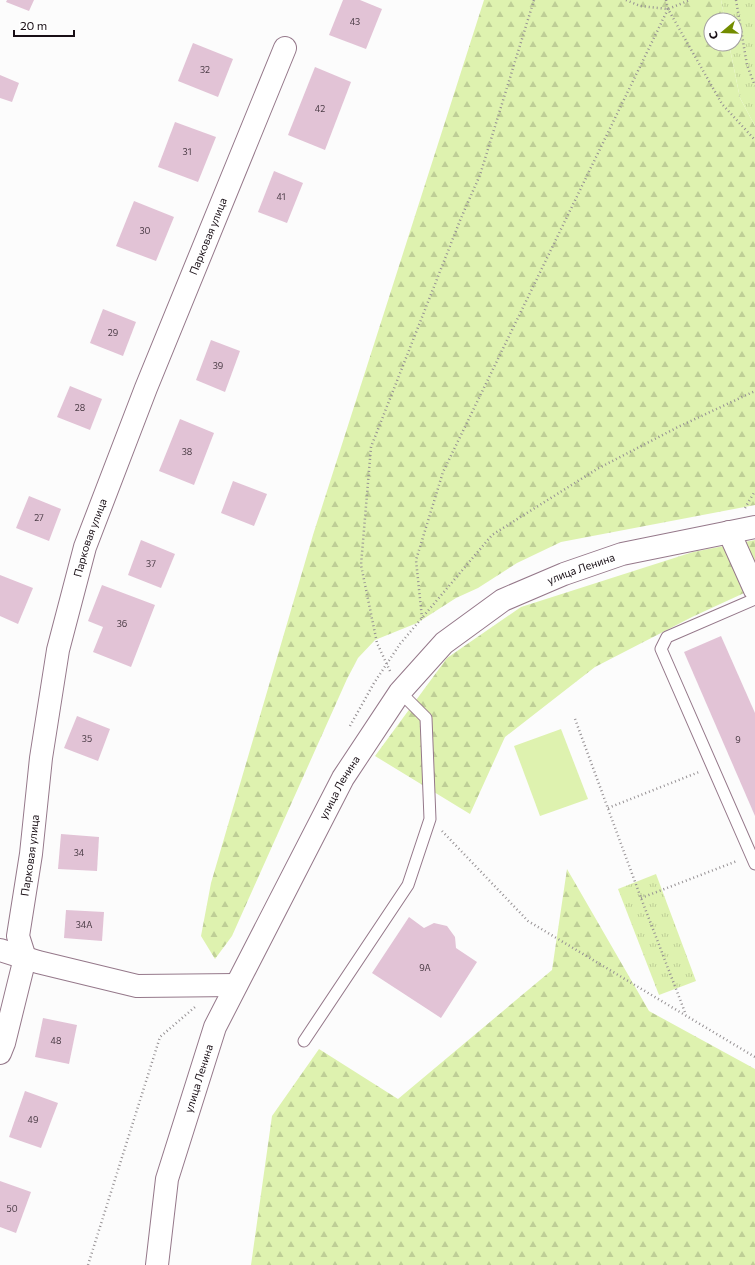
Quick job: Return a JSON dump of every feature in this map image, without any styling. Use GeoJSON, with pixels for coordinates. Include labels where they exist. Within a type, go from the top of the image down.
{"type":"FeatureCollection","features":[{"type":"Feature","properties":{"kind":"street","name":"Парковая улица"},"geometry":{"type":"LineString","coordinates":[[25,958],[18,936],[31,854],[41,758],[58,650],[85,547],[149,381],[285,48]]}},
{"type":"Feature","properties":{"kind":"street","name":"улица Ленина"},"geometry":{"type":"LineString","coordinates":[[157,1265],[167,1179],[215,1027],[343,778],[400,692],[444,643],[503,600],[564,574],[622,554],[755,527]]}},
{"type":"Feature","properties":{"kind":"street"},"geometry":{"type":"LineString","coordinates":[[729,532],[755,590]]}},
{"type":"Feature","properties":{"kind":"street"},"geometry":{"type":"LineString","coordinates":[[0,950],[25,958],[137,986],[236,985]]}},
{"type":"Feature","properties":{"kind":"street"},"geometry":{"type":"LineString","coordinates":[[0,1053],[4,1043],[25,958]]}},
{"type":"Feature","properties":{"kind":"lane"},"geometry":{"type":"LineString","coordinates":[[753,860],[661,649],[667,637],[755,599]]}},
{"type":"Feature","properties":{"kind":"lane"},"geometry":{"type":"LineString","coordinates":[[304,1041],[408,885],[430,819],[426,718],[400,692]]}},
{"type":"Feature","properties":{"kind":"path"},"geometry":{"type":"LineString","coordinates":[[400,692],[377,644],[361,565],[371,447],[461,218],[480,175],[534,0]]}},
{"type":"Feature","properties":{"kind":"path"},"geometry":{"type":"LineString","coordinates":[[626,0],[640,6],[668,9],[690,0]]}},
{"type":"Feature","properties":{"kind":"path"},"geometry":{"type":"LineString","coordinates":[[666,0],[668,9],[722,104],[755,140]]}},
{"type":"Feature","properties":{"kind":"path"},"geometry":{"type":"LineString","coordinates":[[736,0],[747,65],[755,86]]}},
{"type":"Feature","properties":{"kind":"path"},"geometry":{"type":"LineString","coordinates":[[422,618],[416,560],[443,472],[668,9]]}},
{"type":"Feature","properties":{"kind":"path"},"geometry":{"type":"LineString","coordinates":[[346,732],[386,664],[400,644],[492,535],[597,469],[678,427],[755,391]]}},
{"type":"Feature","properties":{"kind":"path"},"geometry":{"type":"LineString","coordinates":[[575,719],[640,898],[686,1016]]}},
{"type":"Feature","properties":{"kind":"path"},"geometry":{"type":"LineString","coordinates":[[608,808],[712,767]]}},
{"type":"Feature","properties":{"kind":"path"},"geometry":{"type":"LineString","coordinates":[[430,819],[528,921],[755,1057]]}},
{"type":"Feature","properties":{"kind":"path"},"geometry":{"type":"LineString","coordinates":[[640,898],[753,860]]}},
{"type":"Feature","properties":{"kind":"path"},"geometry":{"type":"LineString","coordinates":[[88,1265],[160,1037],[196,1006]]}},
{"type":"Feature","properties":{"kind":"green space"},"geometry":{"type":"Polygon","coordinates":[[[484,0],[721,0],[723,12],[703,12],[703,52],[731,52],[740,98],[755,126],[755,505],[561,542],[517,563],[478,588],[456,598],[417,623],[375,640],[358,658],[347,679],[232,936],[215,959],[201,936],[211,883],[313,535],[484,0]]]}},
{"type":"Feature","properties":{"kind":"green space"},"geometry":{"type":"Polygon","coordinates":[[[721,0],[755,0],[755,126],[740,98],[731,52],[743,52],[743,12],[723,12],[721,0]]]}},
{"type":"Feature","properties":{"kind":"green space"},"geometry":{"type":"Polygon","coordinates":[[[755,540],[755,588],[692,617],[595,667],[505,737],[470,814],[375,756],[447,658],[521,607],[693,552],[755,540]]]}},
{"type":"Feature","properties":{"kind":"green space"},"geometry":{"type":"Polygon","coordinates":[[[561,729],[588,799],[540,816],[514,746],[561,729]]]}},
{"type":"Feature","properties":{"kind":"green space"},"geometry":{"type":"Polygon","coordinates":[[[567,869],[649,1011],[755,1069],[755,1265],[251,1265],[272,1116],[319,1049],[398,1099],[552,970],[567,869]]]}},
{"type":"Feature","properties":{"kind":"green space"},"geometry":{"type":"Polygon","coordinates":[[[656,874],[696,981],[659,995],[618,889],[656,874]]]}},
{"type":"Feature","properties":{"kind":"building"},"geometry":{"type":"Polygon","coordinates":[[[7,0],[34,0],[29,11],[6,2],[7,0]]]}},
{"type":"Feature","properties":{"kind":"building"},"geometry":{"type":"Polygon","coordinates":[[[343,0],[360,0],[382,9],[366,49],[329,35],[343,0]]]}},
{"type":"Feature","properties":{"kind":"building"},"geometry":{"type":"Polygon","coordinates":[[[193,43],[233,59],[218,97],[178,81],[193,43]]]}},
{"type":"Feature","properties":{"kind":"building"},"geometry":{"type":"Polygon","coordinates":[[[315,67],[351,82],[325,150],[288,135],[315,67]]]}},
{"type":"Feature","properties":{"kind":"building"},"geometry":{"type":"Polygon","coordinates":[[[0,75],[19,83],[12,102],[0,98],[0,75]]]}},
{"type":"Feature","properties":{"kind":"building"},"geometry":{"type":"Polygon","coordinates":[[[175,122],[216,137],[198,182],[158,167],[175,122]]]}},
{"type":"Feature","properties":{"kind":"building"},"geometry":{"type":"Polygon","coordinates":[[[274,171],[303,183],[287,223],[258,212],[274,171]]]}},
{"type":"Feature","properties":{"kind":"building"},"geometry":{"type":"Polygon","coordinates":[[[134,201],[174,217],[156,261],[116,246],[134,201]]]}},
{"type":"Feature","properties":{"kind":"building"},"geometry":{"type":"Polygon","coordinates":[[[103,309],[136,322],[123,356],[90,343],[103,309]]]}},
{"type":"Feature","properties":{"kind":"building"},"geometry":{"type":"Polygon","coordinates":[[[211,340],[240,351],[225,392],[196,380],[211,340]]]}},
{"type":"Feature","properties":{"kind":"building"},"geometry":{"type":"Polygon","coordinates":[[[70,386],[102,399],[90,430],[57,417],[70,386]]]}},
{"type":"Feature","properties":{"kind":"building"},"geometry":{"type":"Polygon","coordinates":[[[180,419],[214,433],[194,485],[159,471],[180,419]]]}},
{"type":"Feature","properties":{"kind":"building"},"geometry":{"type":"Polygon","coordinates":[[[233,481],[267,494],[254,526],[221,513],[233,481]]]}},
{"type":"Feature","properties":{"kind":"building"},"geometry":{"type":"Polygon","coordinates":[[[29,496],[61,509],[49,541],[16,528],[29,496]]]}},
{"type":"Feature","properties":{"kind":"building"},"geometry":{"type":"Polygon","coordinates":[[[141,540],[175,554],[161,588],[128,575],[141,540]]]}},
{"type":"Feature","properties":{"kind":"building"},"geometry":{"type":"Polygon","coordinates":[[[0,575],[33,588],[18,624],[0,616],[0,575]]]}},
{"type":"Feature","properties":{"kind":"building"},"geometry":{"type":"Polygon","coordinates":[[[102,585],[155,605],[131,667],[93,652],[103,627],[88,621],[102,585]]]}},
{"type":"Feature","properties":{"kind":"building"},"geometry":{"type":"Polygon","coordinates":[[[721,636],[755,713],[755,816],[684,652],[721,636]]]}},
{"type":"Feature","properties":{"kind":"building"},"geometry":{"type":"Polygon","coordinates":[[[77,716],[110,729],[98,761],[64,748],[77,716]]]}},
{"type":"Feature","properties":{"kind":"building"},"geometry":{"type":"Polygon","coordinates":[[[61,834],[99,837],[97,871],[58,869],[61,834]]]}},
{"type":"Feature","properties":{"kind":"building"},"geometry":{"type":"Polygon","coordinates":[[[66,910],[104,912],[102,941],[64,938],[66,910]]]}},
{"type":"Feature","properties":{"kind":"building"},"geometry":{"type":"Polygon","coordinates":[[[409,917],[424,928],[434,923],[447,926],[455,937],[456,948],[477,962],[441,1018],[372,973],[409,917]]]}},
{"type":"Feature","properties":{"kind":"building"},"geometry":{"type":"Polygon","coordinates":[[[43,1018],[77,1025],[69,1064],[35,1057],[43,1018]]]}},
{"type":"Feature","properties":{"kind":"building"},"geometry":{"type":"Polygon","coordinates":[[[25,1091],[58,1103],[41,1148],[9,1137],[25,1091]]]}},
{"type":"Feature","properties":{"kind":"building"},"geometry":{"type":"Polygon","coordinates":[[[0,1181],[31,1192],[16,1233],[0,1227],[0,1181]]]}}]}
